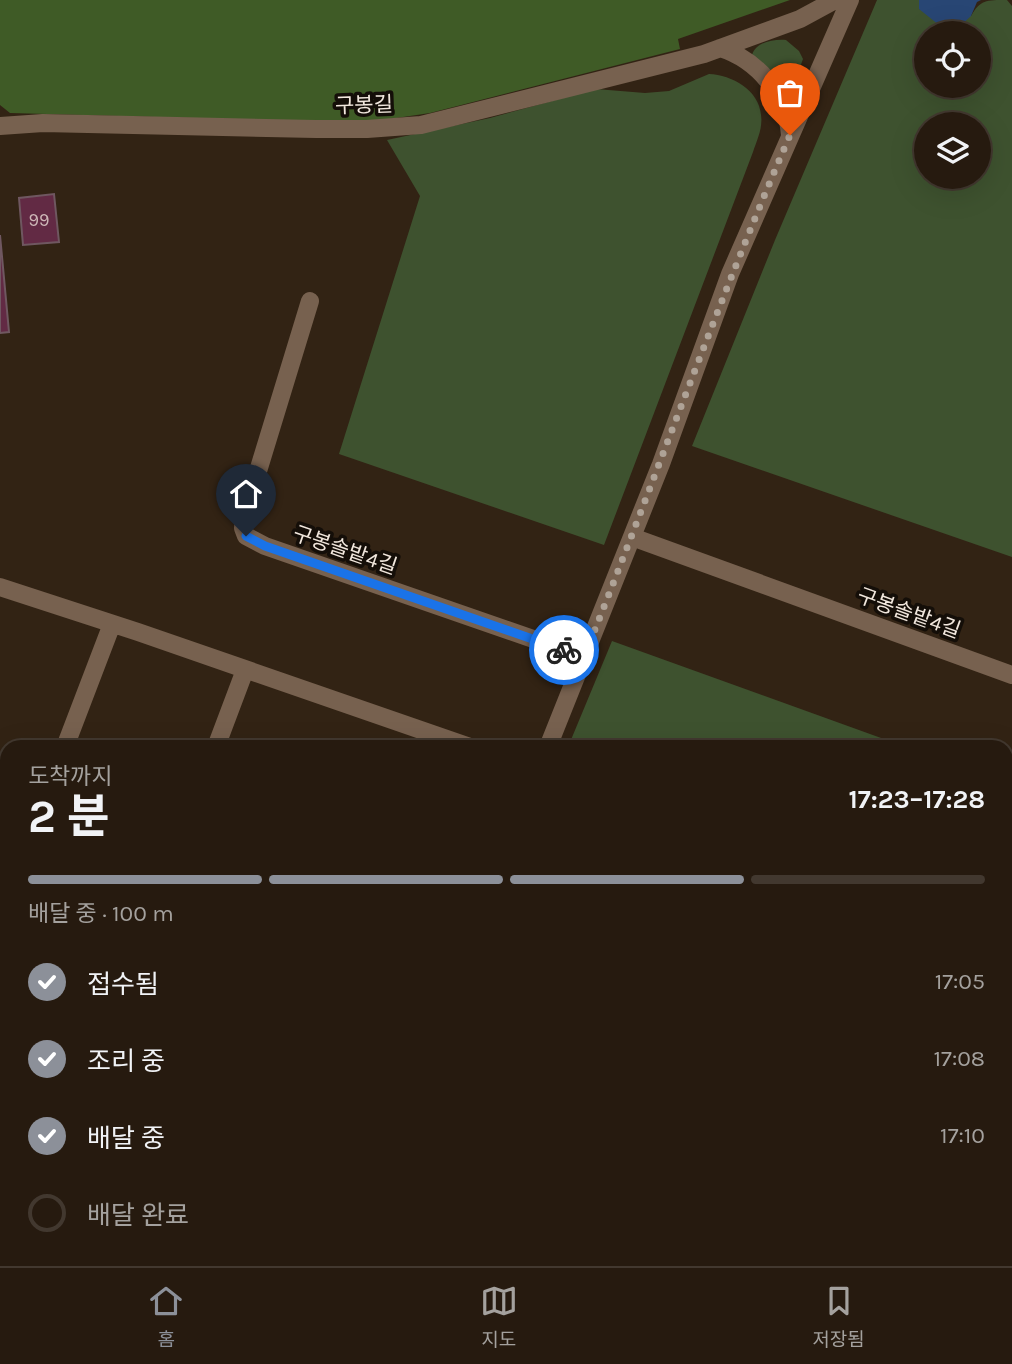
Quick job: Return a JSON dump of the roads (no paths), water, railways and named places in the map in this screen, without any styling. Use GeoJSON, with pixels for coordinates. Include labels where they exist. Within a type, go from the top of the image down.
{"type":"FeatureCollection","features":[{"type":"Feature","properties":{"kind":"street","name":"구봉길"},"geometry":{"type":"LineString","coordinates":[[0,126],[18,123],[394,128],[448,119],[720,48],[800,19],[835,0]]}},
{"type":"Feature","properties":{"kind":"street"},"geometry":{"type":"LineString","coordinates":[[551,740],[632,537],[730,274],[850,0]]}},
{"type":"Feature","properties":{"kind":"street"},"geometry":{"type":"LineString","coordinates":[[720,48],[748,62],[770,84],[785,106],[790,135]]}},
{"type":"Feature","properties":{"kind":"street","name":"구봉솔밭4길"},"geometry":{"type":"LineString","coordinates":[[310,301],[244,517],[243,528],[246,536],[265,546],[584,657]]}},
{"type":"Feature","properties":{"kind":"street","name":"구봉솔밭4길"},"geometry":{"type":"LineString","coordinates":[[632,537],[1012,675]]}},
{"type":"Feature","properties":{"kind":"street"},"geometry":{"type":"LineString","coordinates":[[0,587],[450,740]]}},
{"type":"Feature","properties":{"kind":"street"},"geometry":{"type":"LineString","coordinates":[[68,740],[112,624]]}},
{"type":"Feature","properties":{"kind":"street"},"geometry":{"type":"LineString","coordinates":[[219,740],[245,670]]}},
{"type":"Feature","properties":{"kind":"water"},"geometry":{"type":"Polygon","coordinates":[[[919,0],[981,0],[966,21],[934,21],[919,9],[919,0]]]}}]}
